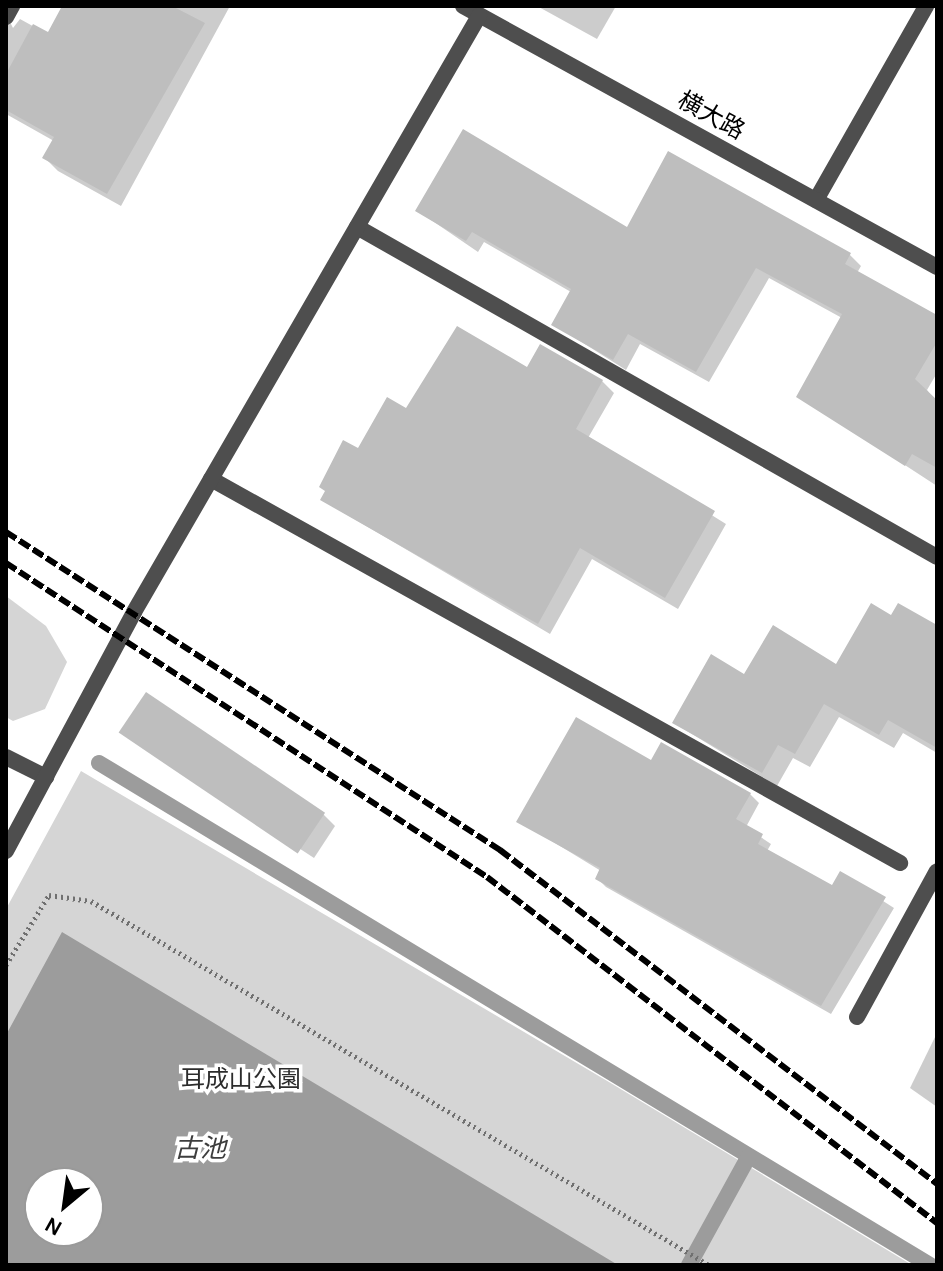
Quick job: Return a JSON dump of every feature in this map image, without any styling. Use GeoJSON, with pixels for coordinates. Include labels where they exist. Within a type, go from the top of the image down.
{"type":"FeatureCollection","features":[{"type":"Feature","properties":{"kind":"street"},"geometry":{"type":"LineString","coordinates":[[6,17],[12,6]]}},
{"type":"Feature","properties":{"kind":"street","name":"横大路"},"geometry":{"type":"LineString","coordinates":[[463,6],[937,267]]}},
{"type":"Feature","properties":{"kind":"street"},"geometry":{"type":"LineString","coordinates":[[816,200],[926,6]]}},
{"type":"Feature","properties":{"kind":"street"},"geometry":{"type":"LineString","coordinates":[[6,851],[211,479],[479,16]]}},
{"type":"Feature","properties":{"kind":"street"},"geometry":{"type":"LineString","coordinates":[[357,227],[937,557]]}},
{"type":"Feature","properties":{"kind":"street"},"geometry":{"type":"LineString","coordinates":[[211,479],[900,863]]}},
{"type":"Feature","properties":{"kind":"street"},"geometry":{"type":"LineString","coordinates":[[6,757],[46,777]]}},
{"type":"Feature","properties":{"kind":"street"},"geometry":{"type":"LineString","coordinates":[[857,1017],[937,871]]}},
{"type":"Feature","properties":{"kind":"path"},"geometry":{"type":"LineString","coordinates":[[6,965],[49,895],[91,901],[709,1265]]}},
{"type":"Feature","properties":{"kind":"green space"},"geometry":{"type":"Polygon","coordinates":[[[6,596],[46,626],[67,662],[45,709],[13,721],[6,717],[6,596]]]}},
{"type":"Feature","properties":{"kind":"green space","name":"耳成山公園"},"geometry":{"type":"Polygon","coordinates":[[[81,771],[609,1082],[912,1265],[6,1265],[6,909],[81,771]]]}},
{"type":"Feature","properties":{"kind":"water","name":"古池"},"geometry":{"type":"Polygon","coordinates":[[[62,932],[618,1265],[6,1265],[6,1035],[62,932]]]}},
{"type":"Feature","properties":{"kind":"building"},"geometry":{"type":"Polygon","coordinates":[[[62,6],[172,6],[205,23],[107,194],[42,158],[54,137],[6,110],[6,74],[33,24],[48,32],[62,6]]]}},
{"type":"Feature","properties":{"kind":"building"},"geometry":{"type":"Polygon","coordinates":[[[463,129],[627,227],[668,151],[851,253],[845,264],[937,315],[937,342],[915,379],[937,400],[937,468],[912,454],[905,466],[796,397],[842,314],[756,268],[696,372],[628,334],[613,360],[551,325],[571,289],[472,232],[466,241],[415,211],[463,129]]]}},
{"type":"Feature","properties":{"kind":"building"},"geometry":{"type":"Polygon","coordinates":[[[457,326],[527,367],[540,344],[603,380],[576,429],[715,511],[665,598],[580,548],[538,624],[320,500],[325,491],[319,487],[343,440],[358,448],[387,397],[406,408],[457,326]]]}},
{"type":"Feature","properties":{"kind":"building"},"geometry":{"type":"Polygon","coordinates":[[[871,603],[891,615],[898,603],[937,625],[937,748],[888,720],[879,735],[824,704],[795,754],[778,745],[762,773],[672,723],[711,654],[744,674],[773,625],[836,664],[871,603]]]}},
{"type":"Feature","properties":{"kind":"building"},"geometry":{"type":"Polygon","coordinates":[[[146,692],[325,813],[298,853],[119,733],[146,692]]]}},
{"type":"Feature","properties":{"kind":"building"},"geometry":{"type":"Polygon","coordinates":[[[576,717],[651,760],[661,742],[751,793],[736,819],[763,834],[758,844],[832,885],[840,871],[886,897],[821,1006],[595,879],[600,868],[516,822],[576,717]]]}},
{"type":"Feature","properties":{"kind":"waterway"},"geometry":{"type":"LineString","coordinates":[[99,763],[930,1265]]}},
{"type":"Feature","properties":{"kind":"waterway"},"geometry":{"type":"LineString","coordinates":[[689,1265],[749,1156]]}},
{"type":"Feature","properties":{"kind":"railway"},"geometry":{"type":"LineString","coordinates":[[6,532],[500,850],[937,1184]]}},
{"type":"Feature","properties":{"kind":"railway"},"geometry":{"type":"LineString","coordinates":[[6,563],[487,877],[937,1223]]}}]}
